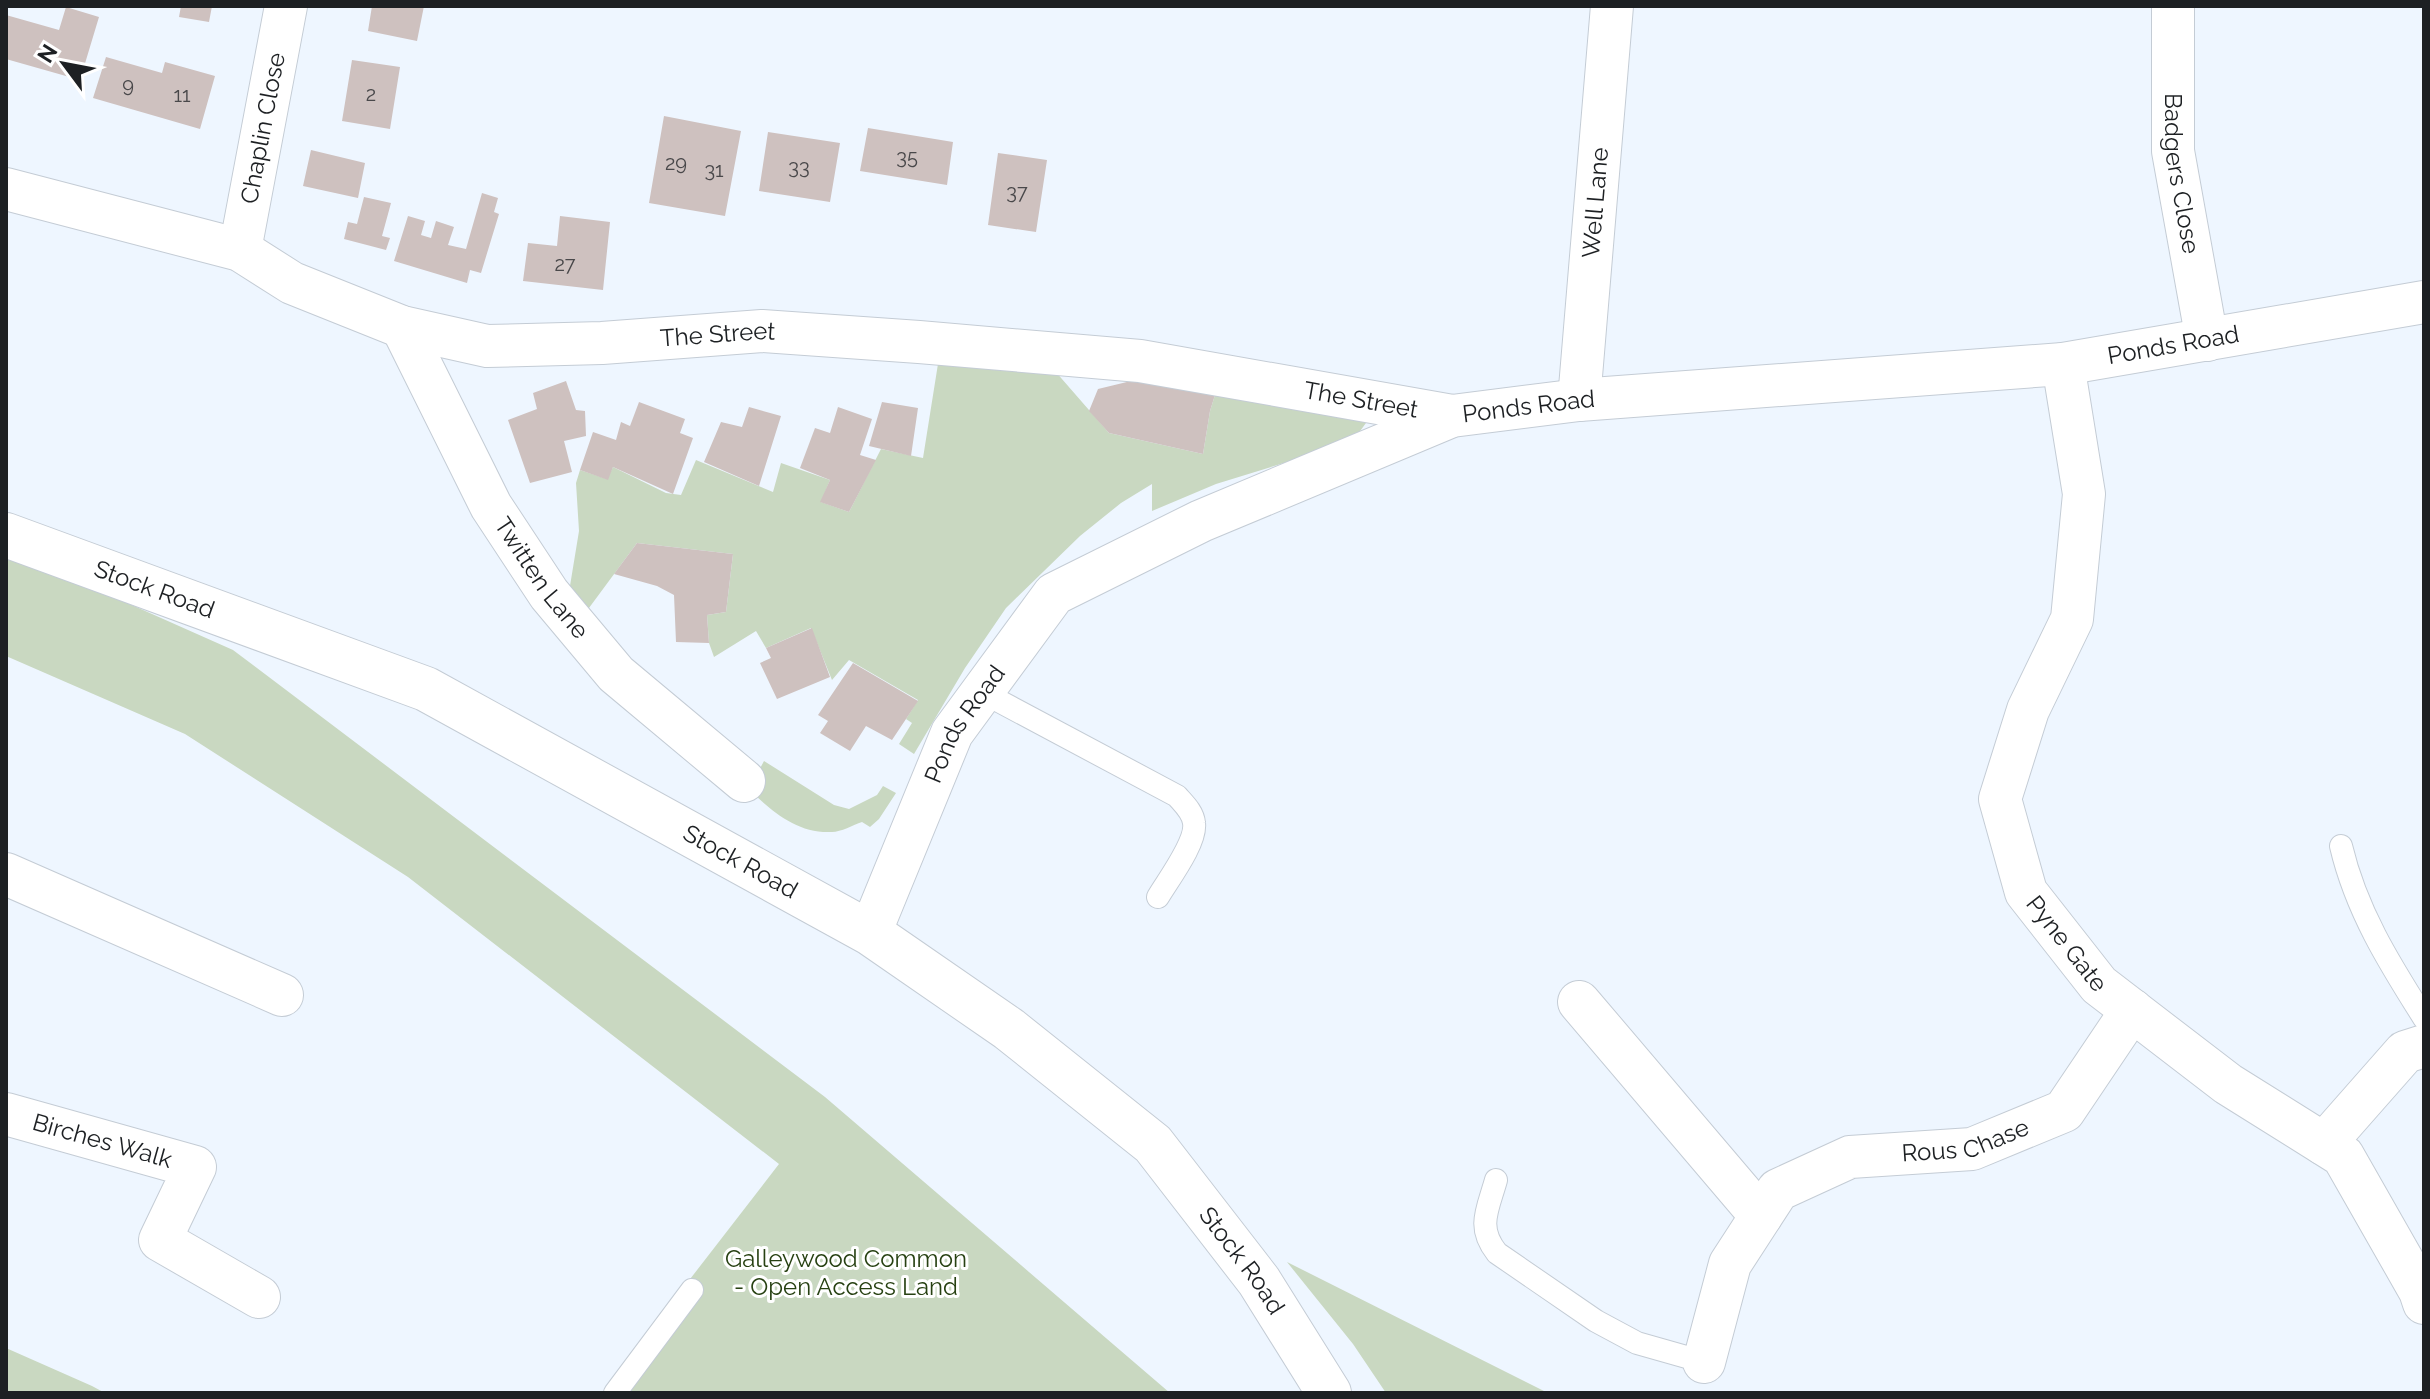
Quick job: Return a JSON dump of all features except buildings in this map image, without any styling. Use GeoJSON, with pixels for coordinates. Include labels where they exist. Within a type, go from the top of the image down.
{"type":"FeatureCollection","features":[{"type":"Feature","properties":{"kind":"main road","name":"Stock Road"},"geometry":{"type":"LineString","coordinates":[[6,535],[426,689],[870,933],[1009,1029],[1153,1144],[1259,1281],[1329,1393]]}},
{"type":"Feature","properties":{"kind":"street","name":"Chaplin Close"},"geometry":{"type":"LineString","coordinates":[[240,250],[286,6]]}},
{"type":"Feature","properties":{"kind":"street","name":"Well Lane"},"geometry":{"type":"LineString","coordinates":[[1579,400],[1612,6]]}},
{"type":"Feature","properties":{"kind":"street","name":"Badgers Close"},"geometry":{"type":"LineString","coordinates":[[2173,6],[2173,151],[2207,340]]}},
{"type":"Feature","properties":{"kind":"street","name":"The Street"},"geometry":{"type":"LineString","coordinates":[[6,189],[240,250],[292,283],[402,327],[487,346],[602,343],[762,331],[919,342],[1140,361],[1452,416]]}},
{"type":"Feature","properties":{"kind":"street","name":"Ponds Road"},"geometry":{"type":"LineString","coordinates":[[870,933],[952,733],[1054,594],[1201,521],[1452,416],[1579,400],[2063,364],[2424,302]]}},
{"type":"Feature","properties":{"kind":"street","name":"Twitten Lane"},"geometry":{"type":"LineString","coordinates":[[402,327],[491,506],[549,594],[616,674],[744,781]]}},
{"type":"Feature","properties":{"kind":"street","name":"Pyne Gate"},"geometry":{"type":"LineString","coordinates":[[2063,364],[2084,494],[2072,619],[2028,710],[2000,799],[2026,892],[2099,985],[2228,1084],[2343,1156],[2424,1303]]}},
{"type":"Feature","properties":{"kind":"street"},"geometry":{"type":"LineString","coordinates":[[6,874],[282,995]]}},
{"type":"Feature","properties":{"kind":"street"},"geometry":{"type":"LineString","coordinates":[[1579,1002],[1761,1216]]}},
{"type":"Feature","properties":{"kind":"street","name":"Rous Chase"},"geometry":{"type":"LineString","coordinates":[[1704,1362],[1730,1264],[1778,1190],[1850,1157],[1972,1149],[2064,1111],[2132,1010]]}},
{"type":"Feature","properties":{"kind":"street"},"geometry":{"type":"LineString","coordinates":[[2324,1144],[2405,1052],[2424,1046]]}},
{"type":"Feature","properties":{"kind":"street","name":"Birches Walk"},"geometry":{"type":"LineString","coordinates":[[6,1114],[195,1167],[160,1240],[259,1297]]}},
{"type":"Feature","properties":{"kind":"lane"},"geometry":{"type":"LineString","coordinates":[[982,692],[1177,796],[1187,807],[1194,821],[1194,836],[1158,897]]}},
{"type":"Feature","properties":{"kind":"lane"},"geometry":{"type":"LineString","coordinates":[[2341,846],[2348,877],[2368,926],[2424,1018]]}},
{"type":"Feature","properties":{"kind":"lane"},"geometry":{"type":"LineString","coordinates":[[1496,1180],[1483,1224],[1486,1240],[1497,1253],[1596,1321],[1637,1343],[1704,1362]]}},
{"type":"Feature","properties":{"kind":"lane"},"geometry":{"type":"LineString","coordinates":[[615,1393],[692,1290]]}},
{"type":"Feature","properties":{"kind":"green space"},"geometry":{"type":"Polygon","coordinates":[[[941,345],[1055,371],[1109,433],[1203,454],[1210,411],[1219,382],[1360,411],[1366,423],[1352,442],[1216,484],[1152,511],[1152,484],[1121,503],[1080,536],[1006,608],[965,668],[914,754],[899,744],[912,723],[906,719],[918,700],[849,660],[832,680],[811,628],[766,648],[756,631],[714,657],[709,643],[707,615],[726,612],[733,554],[637,543],[586,612],[569,592],[579,531],[576,483],[580,470],[607,479],[613,467],[666,493],[681,495],[696,460],[773,492],[781,463],[830,480],[821,502],[849,512],[881,449],[923,458],[941,345]]]}},
{"type":"Feature","properties":{"kind":"green space","name":"Galleywood Common - Open Access Land"},"geometry":{"type":"Polygon","coordinates":[[[6,555],[89,586],[233,650],[825,1097],[1170,1393],[602,1393],[779,1164],[408,877],[185,734],[6,656],[6,555]]]}},
{"type":"Feature","properties":{"kind":"green space"},"geometry":{"type":"Polygon","coordinates":[[[764,761],[834,805],[849,809],[877,795],[883,786],[896,793],[870,827],[862,822],[836,832],[820,832],[786,820],[749,789],[764,761]]]}},
{"type":"Feature","properties":{"kind":"green space"},"geometry":{"type":"Polygon","coordinates":[[[1287,1262],[1548,1393],[1386,1393],[1353,1344],[1287,1262]]]}},
{"type":"Feature","properties":{"kind":"green space"},"geometry":{"type":"Polygon","coordinates":[[[6,1348],[92,1386],[105,1393],[6,1393],[6,1348]]]}}]}
